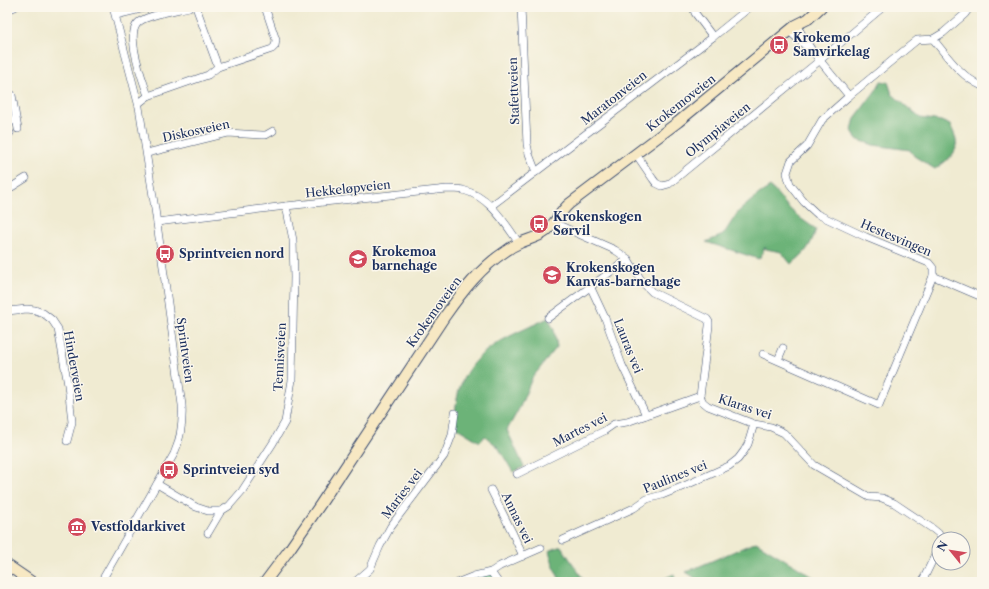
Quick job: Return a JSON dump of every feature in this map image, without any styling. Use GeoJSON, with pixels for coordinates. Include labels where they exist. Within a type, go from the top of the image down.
{"type":"FeatureCollection","features":[{"type":"Feature","properties":{"kind":"main road","name":"Krokemoveien"},"geometry":{"type":"LineString","coordinates":[[265,582],[320,505],[450,309],[479,274],[504,252],[519,243],[536,237],[544,232],[554,223],[569,204],[695,108],[792,28],[813,7]]}},
{"type":"Feature","properties":{"kind":"main road","name":"Krokemoveien"},"geometry":{"type":"LineString","coordinates":[[792,28],[808,19],[821,7]]}},
{"type":"Feature","properties":{"kind":"main road"},"geometry":{"type":"LineString","coordinates":[[7,565],[32,582]]}},
{"type":"Feature","properties":{"kind":"street"},"geometry":{"type":"LineString","coordinates":[[7,10],[15,7]]}},
{"type":"Feature","properties":{"kind":"street","name":"Sprintveien"},"geometry":{"type":"LineString","coordinates":[[101,582],[176,450],[180,438],[182,421],[182,405],[139,103],[113,7]]}},
{"type":"Feature","properties":{"kind":"street"},"geometry":{"type":"LineString","coordinates":[[116,15],[149,7]]}},
{"type":"Feature","properties":{"kind":"street"},"geometry":{"type":"LineString","coordinates":[[148,96],[134,48],[134,31],[136,24],[144,19],[189,7]]}},
{"type":"Feature","properties":{"kind":"street"},"geometry":{"type":"LineString","coordinates":[[196,7],[218,68]]}},
{"type":"Feature","properties":{"kind":"street"},"geometry":{"type":"LineString","coordinates":[[139,103],[148,96],[208,74],[218,68],[275,46],[276,40],[265,7]]}},
{"type":"Feature","properties":{"kind":"street","name":"Stafettveien"},"geometry":{"type":"LineString","coordinates":[[521,7],[527,144],[536,172]]}},
{"type":"Feature","properties":{"kind":"street"},"geometry":{"type":"LineString","coordinates":[[693,7],[695,13],[713,37]]}},
{"type":"Feature","properties":{"kind":"street","name":"Maratonveien"},"geometry":{"type":"LineString","coordinates":[[492,206],[750,7]]}},
{"type":"Feature","properties":{"kind":"street","name":"Olympiaveien"},"geometry":{"type":"LineString","coordinates":[[636,154],[656,183],[662,186],[669,184],[882,7]]}},
{"type":"Feature","properties":{"kind":"street","name":"Hestesvingen"},"geometry":{"type":"LineString","coordinates":[[763,354],[879,405],[933,276],[933,268],[929,264],[866,238],[817,214],[804,202],[790,184],[787,173],[791,162],[807,146],[822,120],[917,40],[933,38],[943,34],[965,14],[970,7]]}},
{"type":"Feature","properties":{"kind":"street"},"geometry":{"type":"LineString","coordinates":[[792,28],[849,96]]}},
{"type":"Feature","properties":{"kind":"street"},"geometry":{"type":"LineString","coordinates":[[933,38],[965,76],[982,86]]}},
{"type":"Feature","properties":{"kind":"street"},"geometry":{"type":"LineString","coordinates":[[12,95],[18,129]]}},
{"type":"Feature","properties":{"kind":"street"},"geometry":{"type":"LineString","coordinates":[[7,125],[15,118]]}},
{"type":"Feature","properties":{"kind":"street","name":"Diskosveien"},"geometry":{"type":"LineString","coordinates":[[147,153],[228,133],[266,135],[272,132]]}},
{"type":"Feature","properties":{"kind":"street"},"geometry":{"type":"LineString","coordinates":[[7,190],[26,178]]}},
{"type":"Feature","properties":{"kind":"street","name":"Hekkeløpveien"},"geometry":{"type":"LineString","coordinates":[[157,222],[286,206],[447,189],[463,190],[480,197],[492,206],[519,243]]}},
{"type":"Feature","properties":{"kind":"street","name":"Tennisveien"},"geometry":{"type":"LineString","coordinates":[[208,533],[221,511],[236,499],[245,487],[274,443],[285,422],[292,380],[294,278],[294,240],[286,206]]}},
{"type":"Feature","properties":{"kind":"street"},"geometry":{"type":"LineString","coordinates":[[554,223],[615,250],[628,259],[643,283],[652,292],[704,316],[709,322],[700,396]]}},
{"type":"Feature","properties":{"kind":"street"},"geometry":{"type":"LineString","coordinates":[[548,318],[628,259]]}},
{"type":"Feature","properties":{"kind":"street"},"geometry":{"type":"LineString","coordinates":[[933,276],[982,297]]}},
{"type":"Feature","properties":{"kind":"street","name":"Lauras vei"},"geometry":{"type":"LineString","coordinates":[[590,286],[607,324],[622,365],[646,415]]}},
{"type":"Feature","properties":{"kind":"street","name":"Hinderveien"},"geometry":{"type":"LineString","coordinates":[[7,311],[27,309],[35,310],[43,313],[52,320],[58,329],[68,385],[72,422],[67,442]]}},
{"type":"Feature","properties":{"kind":"street"},"geometry":{"type":"LineString","coordinates":[[778,360],[783,348]]}},
{"type":"Feature","properties":{"kind":"street","name":"Martes vei"},"geometry":{"type":"LineString","coordinates":[[517,474],[604,431],[614,424],[627,422],[700,396]]}},
{"type":"Feature","properties":{"kind":"street","name":"Klaras vei"},"geometry":{"type":"LineString","coordinates":[[700,396],[702,402],[713,409],[754,424],[770,427],[784,433],[814,464],[869,497],[882,498],[894,502],[936,531]]}},
{"type":"Feature","properties":{"kind":"street","name":"Maries vei"},"geometry":{"type":"LineString","coordinates":[[355,582],[370,569],[391,526],[444,456],[452,435],[455,413]]}},
{"type":"Feature","properties":{"kind":"street","name":"Paulines vei"},"geometry":{"type":"LineString","coordinates":[[563,540],[634,508],[647,499],[662,495],[728,466],[738,459],[744,452],[754,424]]}},
{"type":"Feature","properties":{"kind":"street"},"geometry":{"type":"LineString","coordinates":[[157,484],[196,507],[208,511],[221,511]]}},
{"type":"Feature","properties":{"kind":"street","name":"Annas vei"},"geometry":{"type":"LineString","coordinates":[[491,490],[523,556]]}},
{"type":"Feature","properties":{"kind":"street","name":"Annas vei"},"geometry":{"type":"LineString","coordinates":[[459,582],[474,576],[491,572],[500,566],[541,548]]}},
{"type":"Feature","properties":{"kind":"street"},"geometry":{"type":"LineString","coordinates":[[922,582],[931,563]]}},
{"type":"Feature","properties":{"kind":"street"},"geometry":{"type":"LineString","coordinates":[[491,572],[498,582]]}},
{"type":"Feature","properties":{"kind":"green space"},"geometry":{"type":"Polygon","coordinates":[[[881,81],[888,82],[892,94],[920,118],[941,121],[950,125],[956,140],[956,146],[955,151],[948,160],[935,169],[914,156],[910,150],[873,145],[856,139],[852,130],[855,118],[881,81]]]}},
{"type":"Feature","properties":{"kind":"green space"},"geometry":{"type":"Polygon","coordinates":[[[770,187],[793,212],[816,229],[810,245],[800,257],[791,264],[781,252],[766,249],[765,247],[759,259],[706,242],[723,235],[738,212],[759,194],[770,187]]]}},
{"type":"Feature","properties":{"kind":"green space"},"geometry":{"type":"Polygon","coordinates":[[[548,318],[554,330],[557,347],[532,378],[520,407],[507,430],[524,467],[513,472],[498,447],[485,436],[480,442],[454,426],[455,411],[460,387],[466,373],[474,362],[485,352],[496,344],[548,318]]]}},
{"type":"Feature","properties":{"kind":"green space"},"geometry":{"type":"Polygon","coordinates":[[[756,542],[820,581],[826,582],[701,582],[686,572],[756,542]]]}},
{"type":"Feature","properties":{"kind":"green space"},"geometry":{"type":"Polygon","coordinates":[[[561,546],[585,582],[561,582],[555,570],[549,551],[561,546]]]}},
{"type":"Feature","properties":{"kind":"green space"},"geometry":{"type":"Polygon","coordinates":[[[491,572],[498,582],[459,582],[491,572]]]}},
{"type":"Feature","properties":{"kind":"green space"},"geometry":{"type":"Polygon","coordinates":[[[674,574],[676,582],[657,582],[674,574]]]}},
{"type":"Feature","properties":{"kind":"place","name":"Krokemo Samvirkelag"},"geometry":{"type":"Point","coordinates":[779,45]}},
{"type":"Feature","properties":{"kind":"place","name":"Krokenskogen Sørvil"},"geometry":{"type":"Point","coordinates":[539,224]}},
{"type":"Feature","properties":{"kind":"place","name":"Sprintveien nord"},"geometry":{"type":"Point","coordinates":[165,254]}},
{"type":"Feature","properties":{"kind":"place","name":"Krokemoa barnehage"},"geometry":{"type":"Point","coordinates":[358,259]}},
{"type":"Feature","properties":{"kind":"place","name":"Krokenskogen Kanvas-barnehage"},"geometry":{"type":"Point","coordinates":[552,275]}},
{"type":"Feature","properties":{"kind":"place","name":"Sprintveien syd"},"geometry":{"type":"Point","coordinates":[169,470]}},
{"type":"Feature","properties":{"kind":"place","name":"Vestfoldarkivet"},"geometry":{"type":"Point","coordinates":[77,527]}}]}
